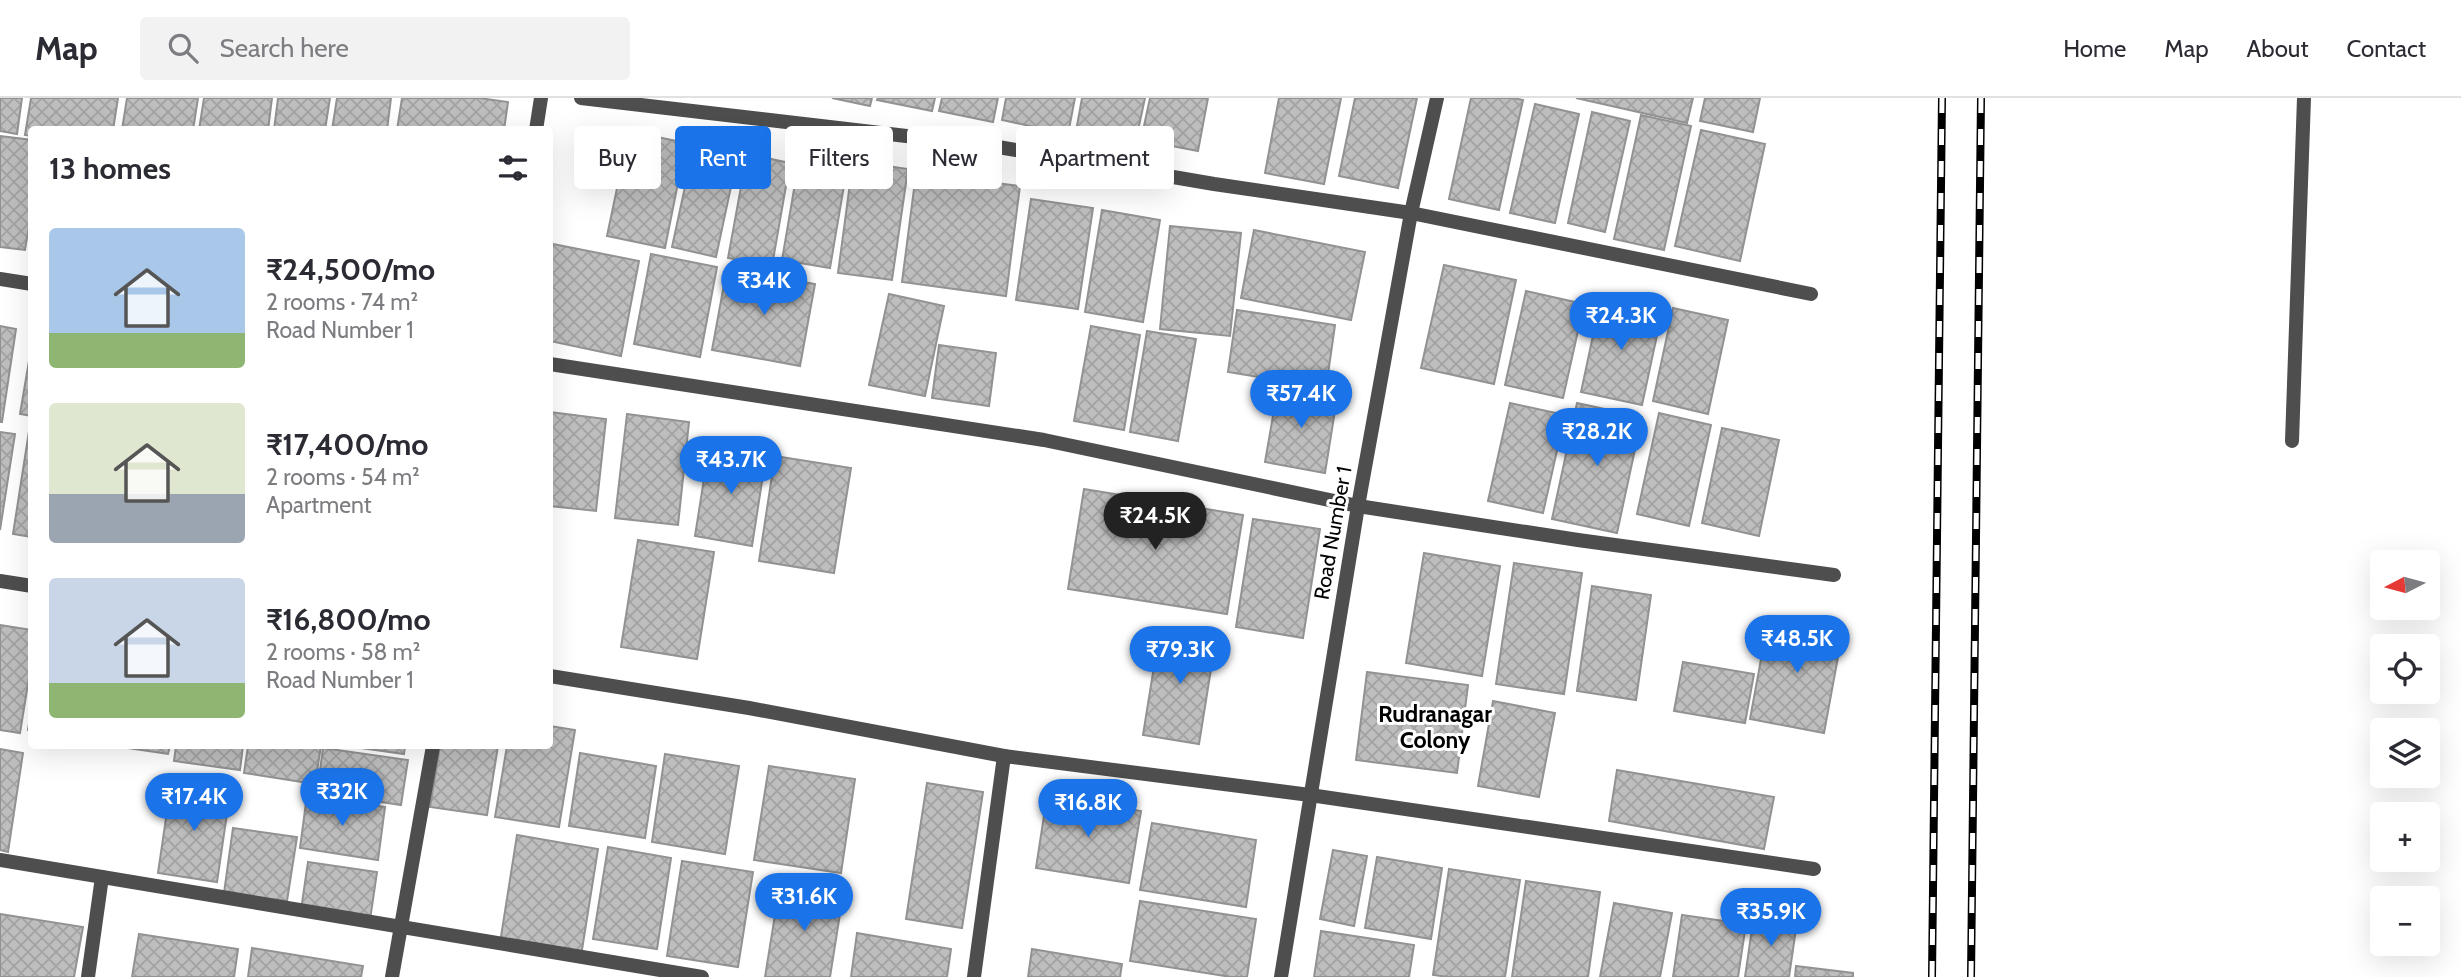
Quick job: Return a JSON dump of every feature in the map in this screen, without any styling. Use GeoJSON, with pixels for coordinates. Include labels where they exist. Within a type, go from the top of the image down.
{"type":"FeatureCollection","features":[{"type":"Feature","properties":{"kind":"street"},"geometry":{"type":"LineString","coordinates":[[537,126],[541,98]]}},
{"type":"Feature","properties":{"kind":"street"},"geometry":{"type":"LineString","coordinates":[[582,98],[992,146],[1214,184],[1411,213],[1811,294]]}},
{"type":"Feature","properties":{"kind":"street","name":"Road Number 1"},"geometry":{"type":"LineString","coordinates":[[1281,977],[1358,506],[1411,213],[1437,98]]}},
{"type":"Feature","properties":{"kind":"street"},"geometry":{"type":"LineString","coordinates":[[2292,442],[2304,98]]}},
{"type":"Feature","properties":{"kind":"street"},"geometry":{"type":"LineString","coordinates":[[0,279],[28,283]]}},
{"type":"Feature","properties":{"kind":"street"},"geometry":{"type":"LineString","coordinates":[[553,365],[1044,440],[1358,506],[1834,575]]}},
{"type":"Feature","properties":{"kind":"street"},"geometry":{"type":"LineString","coordinates":[[0,581],[28,585]]}},
{"type":"Feature","properties":{"kind":"street"},"geometry":{"type":"LineString","coordinates":[[553,676],[749,708],[1004,756],[1310,795],[1814,869]]}},
{"type":"Feature","properties":{"kind":"street"},"geometry":{"type":"LineString","coordinates":[[392,977],[432,749]]}},
{"type":"Feature","properties":{"kind":"street"},"geometry":{"type":"LineString","coordinates":[[974,977],[1004,756]]}},
{"type":"Feature","properties":{"kind":"street"},"geometry":{"type":"LineString","coordinates":[[0,860],[702,977]]}},
{"type":"Feature","properties":{"kind":"street"},"geometry":{"type":"LineString","coordinates":[[88,977],[102,877]]}},
{"type":"Feature","properties":{"kind":"building"},"geometry":{"type":"Polygon","coordinates":[[[0,98],[22,98],[17,134],[0,131],[0,98]]]}},
{"type":"Feature","properties":{"kind":"building"},"geometry":{"type":"Polygon","coordinates":[[[31,98],[118,98],[114,126],[28,126],[28,135],[25,135],[31,98]]]}},
{"type":"Feature","properties":{"kind":"building"},"geometry":{"type":"Polygon","coordinates":[[[127,98],[198,98],[194,126],[123,126],[127,98]]]}},
{"type":"Feature","properties":{"kind":"building"},"geometry":{"type":"Polygon","coordinates":[[[204,98],[272,98],[268,126],[200,126],[204,98]]]}},
{"type":"Feature","properties":{"kind":"building"},"geometry":{"type":"Polygon","coordinates":[[[278,98],[330,98],[326,126],[274,126],[278,98]]]}},
{"type":"Feature","properties":{"kind":"building"},"geometry":{"type":"Polygon","coordinates":[[[337,98],[391,98],[388,126],[333,126],[337,98]]]}},
{"type":"Feature","properties":{"kind":"building"},"geometry":{"type":"Polygon","coordinates":[[[402,98],[479,98],[508,102],[505,126],[398,126],[402,98]]]}},
{"type":"Feature","properties":{"kind":"building"},"geometry":{"type":"Polygon","coordinates":[[[832,98],[872,98],[870,106],[832,98]]]}},
{"type":"Feature","properties":{"kind":"building"},"geometry":{"type":"Polygon","coordinates":[[[935,98],[932,111],[877,100],[935,98]]]}},
{"type":"Feature","properties":{"kind":"building"},"geometry":{"type":"Polygon","coordinates":[[[942,98],[998,98],[993,122],[939,111],[942,98]]]}},
{"type":"Feature","properties":{"kind":"building"},"geometry":{"type":"Polygon","coordinates":[[[1006,98],[1075,98],[1070,126],[1030,126],[1002,120],[1006,98]]]}},
{"type":"Feature","properties":{"kind":"building"},"geometry":{"type":"Polygon","coordinates":[[[1082,98],[1145,98],[1139,126],[1077,126],[1082,98]]]}},
{"type":"Feature","properties":{"kind":"building"},"geometry":{"type":"Polygon","coordinates":[[[1150,98],[1208,98],[1198,151],[1174,146],[1174,126],[1144,126],[1150,98]]]}},
{"type":"Feature","properties":{"kind":"building"},"geometry":{"type":"Polygon","coordinates":[[[1279,98],[1341,98],[1324,184],[1265,173],[1279,98]]]}},
{"type":"Feature","properties":{"kind":"building"},"geometry":{"type":"Polygon","coordinates":[[[1355,98],[1417,98],[1398,188],[1339,176],[1355,98]]]}},
{"type":"Feature","properties":{"kind":"building"},"geometry":{"type":"Polygon","coordinates":[[[1471,98],[1523,100],[1499,210],[1449,199],[1471,98]]]}},
{"type":"Feature","properties":{"kind":"building"},"geometry":{"type":"Polygon","coordinates":[[[1576,98],[1693,98],[1687,123],[1576,98]]]}},
{"type":"Feature","properties":{"kind":"building"},"geometry":{"type":"Polygon","coordinates":[[[1705,98],[1760,98],[1753,132],[1700,121],[1705,98]]]}},
{"type":"Feature","properties":{"kind":"building"},"geometry":{"type":"Polygon","coordinates":[[[1535,104],[1579,114],[1555,223],[1510,213],[1535,104]]]}},
{"type":"Feature","properties":{"kind":"building"},"geometry":{"type":"Polygon","coordinates":[[[1592,112],[1630,121],[1605,232],[1568,223],[1592,112]]]}},
{"type":"Feature","properties":{"kind":"building"},"geometry":{"type":"Polygon","coordinates":[[[1641,115],[1691,126],[1664,250],[1614,239],[1641,115]]]}},
{"type":"Feature","properties":{"kind":"building"},"geometry":{"type":"Polygon","coordinates":[[[1701,130],[1765,144],[1740,261],[1675,246],[1701,130]]]}},
{"type":"Feature","properties":{"kind":"building"},"geometry":{"type":"Polygon","coordinates":[[[0,136],[28,140],[28,232],[25,250],[0,247],[0,136]]]}},
{"type":"Feature","properties":{"kind":"building"},"geometry":{"type":"Polygon","coordinates":[[[661,138],[675,141],[677,189],[665,248],[607,236],[617,189],[661,189],[661,138]]]}},
{"type":"Feature","properties":{"kind":"building"},"geometry":{"type":"Polygon","coordinates":[[[771,159],[785,162],[785,189],[772,266],[728,258],[741,189],[771,189],[771,159]]]}},
{"type":"Feature","properties":{"kind":"building"},"geometry":{"type":"Polygon","coordinates":[[[893,167],[907,169],[892,280],[838,273],[849,189],[893,189],[893,167]]]}},
{"type":"Feature","properties":{"kind":"building"},"geometry":{"type":"Polygon","coordinates":[[[1002,184],[1016,186],[1016,189],[1020,189],[1006,296],[902,282],[914,189],[1002,189],[1002,184]]]}},
{"type":"Feature","properties":{"kind":"building"},"geometry":{"type":"Polygon","coordinates":[[[685,189],[731,189],[716,257],[672,247],[685,189]]]}},
{"type":"Feature","properties":{"kind":"building"},"geometry":{"type":"Polygon","coordinates":[[[794,189],[843,189],[830,268],[782,260],[794,189]]]}},
{"type":"Feature","properties":{"kind":"building"},"geometry":{"type":"Polygon","coordinates":[[[1031,199],[1093,208],[1078,309],[1016,300],[1031,199]]]}},
{"type":"Feature","properties":{"kind":"building"},"geometry":{"type":"Polygon","coordinates":[[[1102,210],[1160,220],[1143,322],[1085,312],[1102,210]]]}},
{"type":"Feature","properties":{"kind":"building"},"geometry":{"type":"Polygon","coordinates":[[[1170,226],[1241,233],[1230,336],[1160,329],[1170,226]]]}},
{"type":"Feature","properties":{"kind":"building"},"geometry":{"type":"Polygon","coordinates":[[[1254,230],[1365,252],[1351,320],[1241,298],[1254,230]]]}},
{"type":"Feature","properties":{"kind":"building"},"geometry":{"type":"Polygon","coordinates":[[[553,244],[639,261],[621,356],[553,342],[553,244]]]}},
{"type":"Feature","properties":{"kind":"building"},"geometry":{"type":"Polygon","coordinates":[[[651,254],[717,267],[700,357],[634,344],[651,254]]]}},
{"type":"Feature","properties":{"kind":"building"},"geometry":{"type":"Polygon","coordinates":[[[1444,265],[1516,280],[1494,384],[1421,368],[1444,265]]]}},
{"type":"Feature","properties":{"kind":"building"},"geometry":{"type":"Polygon","coordinates":[[[727,268],[815,284],[800,366],[712,350],[727,268]]]}},
{"type":"Feature","properties":{"kind":"building"},"geometry":{"type":"Polygon","coordinates":[[[1526,291],[1584,304],[1563,398],[1505,385],[1526,291]]]}},
{"type":"Feature","properties":{"kind":"building"},"geometry":{"type":"Polygon","coordinates":[[[889,294],[944,306],[925,396],[869,385],[889,294]]]}},
{"type":"Feature","properties":{"kind":"building"},"geometry":{"type":"Polygon","coordinates":[[[1601,298],[1662,312],[1642,405],[1581,392],[1601,298]]]}},
{"type":"Feature","properties":{"kind":"building"},"geometry":{"type":"Polygon","coordinates":[[[1673,308],[1728,320],[1708,414],[1653,401],[1673,308]]]}},
{"type":"Feature","properties":{"kind":"building"},"geometry":{"type":"Polygon","coordinates":[[[1237,310],[1335,325],[1326,388],[1228,372],[1237,310]]]}},
{"type":"Feature","properties":{"kind":"building"},"geometry":{"type":"Polygon","coordinates":[[[0,326],[16,329],[2,422],[0,422],[0,326]]]}},
{"type":"Feature","properties":{"kind":"building"},"geometry":{"type":"Polygon","coordinates":[[[1091,326],[1140,335],[1124,430],[1074,421],[1091,326]]]}},
{"type":"Feature","properties":{"kind":"building"},"geometry":{"type":"Polygon","coordinates":[[[1147,331],[1196,339],[1178,441],[1130,432],[1147,331]]]}},
{"type":"Feature","properties":{"kind":"building"},"geometry":{"type":"Polygon","coordinates":[[[939,345],[996,353],[989,406],[932,398],[939,345]]]}},
{"type":"Feature","properties":{"kind":"building"},"geometry":{"type":"Polygon","coordinates":[[[28,367],[28,415],[20,414],[28,367]]]}},
{"type":"Feature","properties":{"kind":"building"},"geometry":{"type":"Polygon","coordinates":[[[1278,387],[1337,398],[1325,473],[1265,462],[1278,387]]]}},
{"type":"Feature","properties":{"kind":"building"},"geometry":{"type":"Polygon","coordinates":[[[1510,403],[1565,415],[1543,513],[1488,501],[1510,403]]]}},
{"type":"Feature","properties":{"kind":"building"},"geometry":{"type":"Polygon","coordinates":[[[1577,403],[1642,417],[1617,533],[1552,519],[1577,403]]]}},
{"type":"Feature","properties":{"kind":"building"},"geometry":{"type":"Polygon","coordinates":[[[553,412],[606,419],[596,511],[553,506],[553,412]]]}},
{"type":"Feature","properties":{"kind":"building"},"geometry":{"type":"Polygon","coordinates":[[[1659,413],[1711,425],[1689,526],[1637,514],[1659,413]]]}},
{"type":"Feature","properties":{"kind":"building"},"geometry":{"type":"Polygon","coordinates":[[[627,414],[689,422],[678,525],[615,518],[627,414]]]}},
{"type":"Feature","properties":{"kind":"building"},"geometry":{"type":"Polygon","coordinates":[[[1722,428],[1779,440],[1759,536],[1702,523],[1722,428]]]}},
{"type":"Feature","properties":{"kind":"building"},"geometry":{"type":"Polygon","coordinates":[[[0,432],[15,434],[0,530],[0,432]]]}},
{"type":"Feature","properties":{"kind":"building"},"geometry":{"type":"Polygon","coordinates":[[[28,437],[28,536],[13,534],[28,437]]]}},
{"type":"Feature","properties":{"kind":"building"},"geometry":{"type":"Polygon","coordinates":[[[709,447],[766,456],[752,546],[695,536],[709,447]]]}},
{"type":"Feature","properties":{"kind":"building"},"geometry":{"type":"Polygon","coordinates":[[[775,456],[851,468],[834,573],[759,561],[775,456]]]}},
{"type":"Feature","properties":{"kind":"building"},"geometry":{"type":"Polygon","coordinates":[[[1084,489],[1243,515],[1227,614],[1068,589],[1084,489]]]}},
{"type":"Feature","properties":{"kind":"building"},"geometry":{"type":"Polygon","coordinates":[[[1253,519],[1320,529],[1303,638],[1236,627],[1253,519]]]}},
{"type":"Feature","properties":{"kind":"building"},"geometry":{"type":"Polygon","coordinates":[[[638,540],[714,552],[697,659],[621,647],[638,540]]]}},
{"type":"Feature","properties":{"kind":"building"},"geometry":{"type":"Polygon","coordinates":[[[1424,553],[1500,566],[1482,676],[1406,663],[1424,553]]]}},
{"type":"Feature","properties":{"kind":"building"},"geometry":{"type":"Polygon","coordinates":[[[1514,563],[1582,573],[1564,694],[1496,684],[1514,563]]]}},
{"type":"Feature","properties":{"kind":"building"},"geometry":{"type":"Polygon","coordinates":[[[1592,586],[1651,595],[1636,700],[1577,691],[1592,586]]]}},
{"type":"Feature","properties":{"kind":"building"},"geometry":{"type":"Polygon","coordinates":[[[1769,616],[1843,630],[1824,733],[1750,719],[1769,616]]]}},
{"type":"Feature","properties":{"kind":"building"},"geometry":{"type":"Polygon","coordinates":[[[0,625],[28,629],[28,684],[20,733],[0,730],[0,625]]]}},
{"type":"Feature","properties":{"kind":"building"},"geometry":{"type":"Polygon","coordinates":[[[1160,629],[1216,638],[1199,744],[1143,735],[1160,629]]]}},
{"type":"Feature","properties":{"kind":"building"},"geometry":{"type":"Polygon","coordinates":[[[1683,662],[1754,674],[1745,723],[1674,711],[1683,662]]]}},
{"type":"Feature","properties":{"kind":"building"},"geometry":{"type":"Polygon","coordinates":[[[1367,672],[1468,685],[1457,773],[1356,760],[1367,672]]]}},
{"type":"Feature","properties":{"kind":"building"},"geometry":{"type":"Polygon","coordinates":[[[1493,701],[1555,713],[1539,797],[1478,786],[1493,701]]]}},
{"type":"Feature","properties":{"kind":"building"},"geometry":{"type":"Polygon","coordinates":[[[553,726],[575,730],[559,827],[495,817],[506,749],[553,749],[553,726]]]}},
{"type":"Feature","properties":{"kind":"building"},"geometry":{"type":"Polygon","coordinates":[[[0,749],[23,753],[8,852],[0,850],[0,749]]]}},
{"type":"Feature","properties":{"kind":"building"},"geometry":{"type":"Polygon","coordinates":[[[134,749],[169,749],[168,754],[134,749]]]}},
{"type":"Feature","properties":{"kind":"building"},"geometry":{"type":"Polygon","coordinates":[[[176,749],[243,749],[240,770],[174,761],[176,749]]]}},
{"type":"Feature","properties":{"kind":"building"},"geometry":{"type":"Polygon","coordinates":[[[248,749],[321,749],[315,784],[244,773],[248,749]]]}},
{"type":"Feature","properties":{"kind":"building"},"geometry":{"type":"Polygon","coordinates":[[[323,749],[408,760],[401,805],[317,792],[323,749]]]}},
{"type":"Feature","properties":{"kind":"building"},"geometry":{"type":"Polygon","coordinates":[[[368,749],[405,749],[404,754],[368,749]]]}},
{"type":"Feature","properties":{"kind":"building"},"geometry":{"type":"Polygon","coordinates":[[[440,749],[498,749],[487,815],[430,807],[440,749]]]}},
{"type":"Feature","properties":{"kind":"building"},"geometry":{"type":"Polygon","coordinates":[[[580,753],[656,766],[645,838],[569,826],[580,753]]]}},
{"type":"Feature","properties":{"kind":"building"},"geometry":{"type":"Polygon","coordinates":[[[665,754],[739,766],[725,854],[652,842],[665,754]]]}},
{"type":"Feature","properties":{"kind":"building"},"geometry":{"type":"Polygon","coordinates":[[[769,766],[855,779],[841,873],[754,860],[769,766]]]}},
{"type":"Feature","properties":{"kind":"building"},"geometry":{"type":"Polygon","coordinates":[[[1617,770],[1774,797],[1764,849],[1609,821],[1617,770]]]}},
{"type":"Feature","properties":{"kind":"building"},"geometry":{"type":"Polygon","coordinates":[[[927,783],[983,792],[962,928],[906,919],[927,783]]]}},
{"type":"Feature","properties":{"kind":"building"},"geometry":{"type":"Polygon","coordinates":[[[171,784],[230,793],[217,882],[158,873],[171,784]]]}},
{"type":"Feature","properties":{"kind":"building"},"geometry":{"type":"Polygon","coordinates":[[[307,795],[385,807],[378,860],[300,848],[307,795]]]}},
{"type":"Feature","properties":{"kind":"building"},"geometry":{"type":"Polygon","coordinates":[[[1047,796],[1141,811],[1129,883],[1036,868],[1047,796]]]}},
{"type":"Feature","properties":{"kind":"building"},"geometry":{"type":"Polygon","coordinates":[[[1152,823],[1256,840],[1246,907],[1140,890],[1152,823]]]}},
{"type":"Feature","properties":{"kind":"building"},"geometry":{"type":"Polygon","coordinates":[[[233,828],[297,837],[287,901],[224,893],[233,828]]]}},
{"type":"Feature","properties":{"kind":"building"},"geometry":{"type":"Polygon","coordinates":[[[517,835],[598,849],[581,956],[500,943],[517,835]]]}},
{"type":"Feature","properties":{"kind":"building"},"geometry":{"type":"Polygon","coordinates":[[[608,847],[671,858],[657,949],[593,939],[608,847]]]}},
{"type":"Feature","properties":{"kind":"building"},"geometry":{"type":"Polygon","coordinates":[[[1333,850],[1367,856],[1354,926],[1320,919],[1333,850]]]}},
{"type":"Feature","properties":{"kind":"building"},"geometry":{"type":"Polygon","coordinates":[[[1377,857],[1442,868],[1431,939],[1365,928],[1377,857]]]}},
{"type":"Feature","properties":{"kind":"building"},"geometry":{"type":"Polygon","coordinates":[[[682,861],[753,872],[738,967],[667,956],[682,861]]]}},
{"type":"Feature","properties":{"kind":"building"},"geometry":{"type":"Polygon","coordinates":[[[308,862],[377,872],[370,920],[301,910],[308,862]]]}},
{"type":"Feature","properties":{"kind":"building"},"geometry":{"type":"Polygon","coordinates":[[[1449,869],[1520,880],[1505,977],[1433,975],[1449,869]]]}},
{"type":"Feature","properties":{"kind":"building"},"geometry":{"type":"Polygon","coordinates":[[[1526,881],[1600,892],[1588,977],[1512,977],[1526,881]]]}},
{"type":"Feature","properties":{"kind":"building"},"geometry":{"type":"Polygon","coordinates":[[[780,884],[843,895],[830,977],[765,977],[780,884]]]}},
{"type":"Feature","properties":{"kind":"building"},"geometry":{"type":"Polygon","coordinates":[[[1140,901],[1256,919],[1247,977],[1231,977],[1130,961],[1140,901]]]}},
{"type":"Feature","properties":{"kind":"building"},"geometry":{"type":"Polygon","coordinates":[[[1614,903],[1672,913],[1660,977],[1600,977],[1614,903]]]}},
{"type":"Feature","properties":{"kind":"building"},"geometry":{"type":"Polygon","coordinates":[[[0,914],[83,927],[74,977],[0,977],[0,914]]]}},
{"type":"Feature","properties":{"kind":"building"},"geometry":{"type":"Polygon","coordinates":[[[1682,915],[1746,924],[1738,977],[1673,977],[1682,915]]]}},
{"type":"Feature","properties":{"kind":"building"},"geometry":{"type":"Polygon","coordinates":[[[1754,915],[1797,922],[1789,977],[1745,977],[1754,915]]]}},
{"type":"Feature","properties":{"kind":"building"},"geometry":{"type":"Polygon","coordinates":[[[1321,931],[1414,945],[1409,977],[1314,977],[1321,931]]]}},
{"type":"Feature","properties":{"kind":"building"},"geometry":{"type":"Polygon","coordinates":[[[857,933],[951,949],[947,977],[851,977],[857,933]]]}},
{"type":"Feature","properties":{"kind":"building"},"geometry":{"type":"Polygon","coordinates":[[[139,934],[238,949],[234,977],[132,977],[139,934]]]}},
{"type":"Feature","properties":{"kind":"building"},"geometry":{"type":"Polygon","coordinates":[[[252,948],[363,966],[361,977],[248,977],[252,948]]]}},
{"type":"Feature","properties":{"kind":"building"},"geometry":{"type":"Polygon","coordinates":[[[1032,949],[1122,964],[1120,977],[1028,977],[1032,949]]]}},
{"type":"Feature","properties":{"kind":"building"},"geometry":{"type":"Polygon","coordinates":[[[1796,966],[1853,973],[1853,977],[1795,977],[1796,966]]]}},
{"type":"Feature","properties":{"kind":"railway"},"geometry":{"type":"LineString","coordinates":[[1932,977],[1942,98]]}},
{"type":"Feature","properties":{"kind":"railway"},"geometry":{"type":"LineString","coordinates":[[1971,977],[1981,98]]}},
{"type":"Feature","properties":{"kind":"district","name":"Rudranagar Colony"},"geometry":{"type":"Point","coordinates":[1435,727]}}]}
